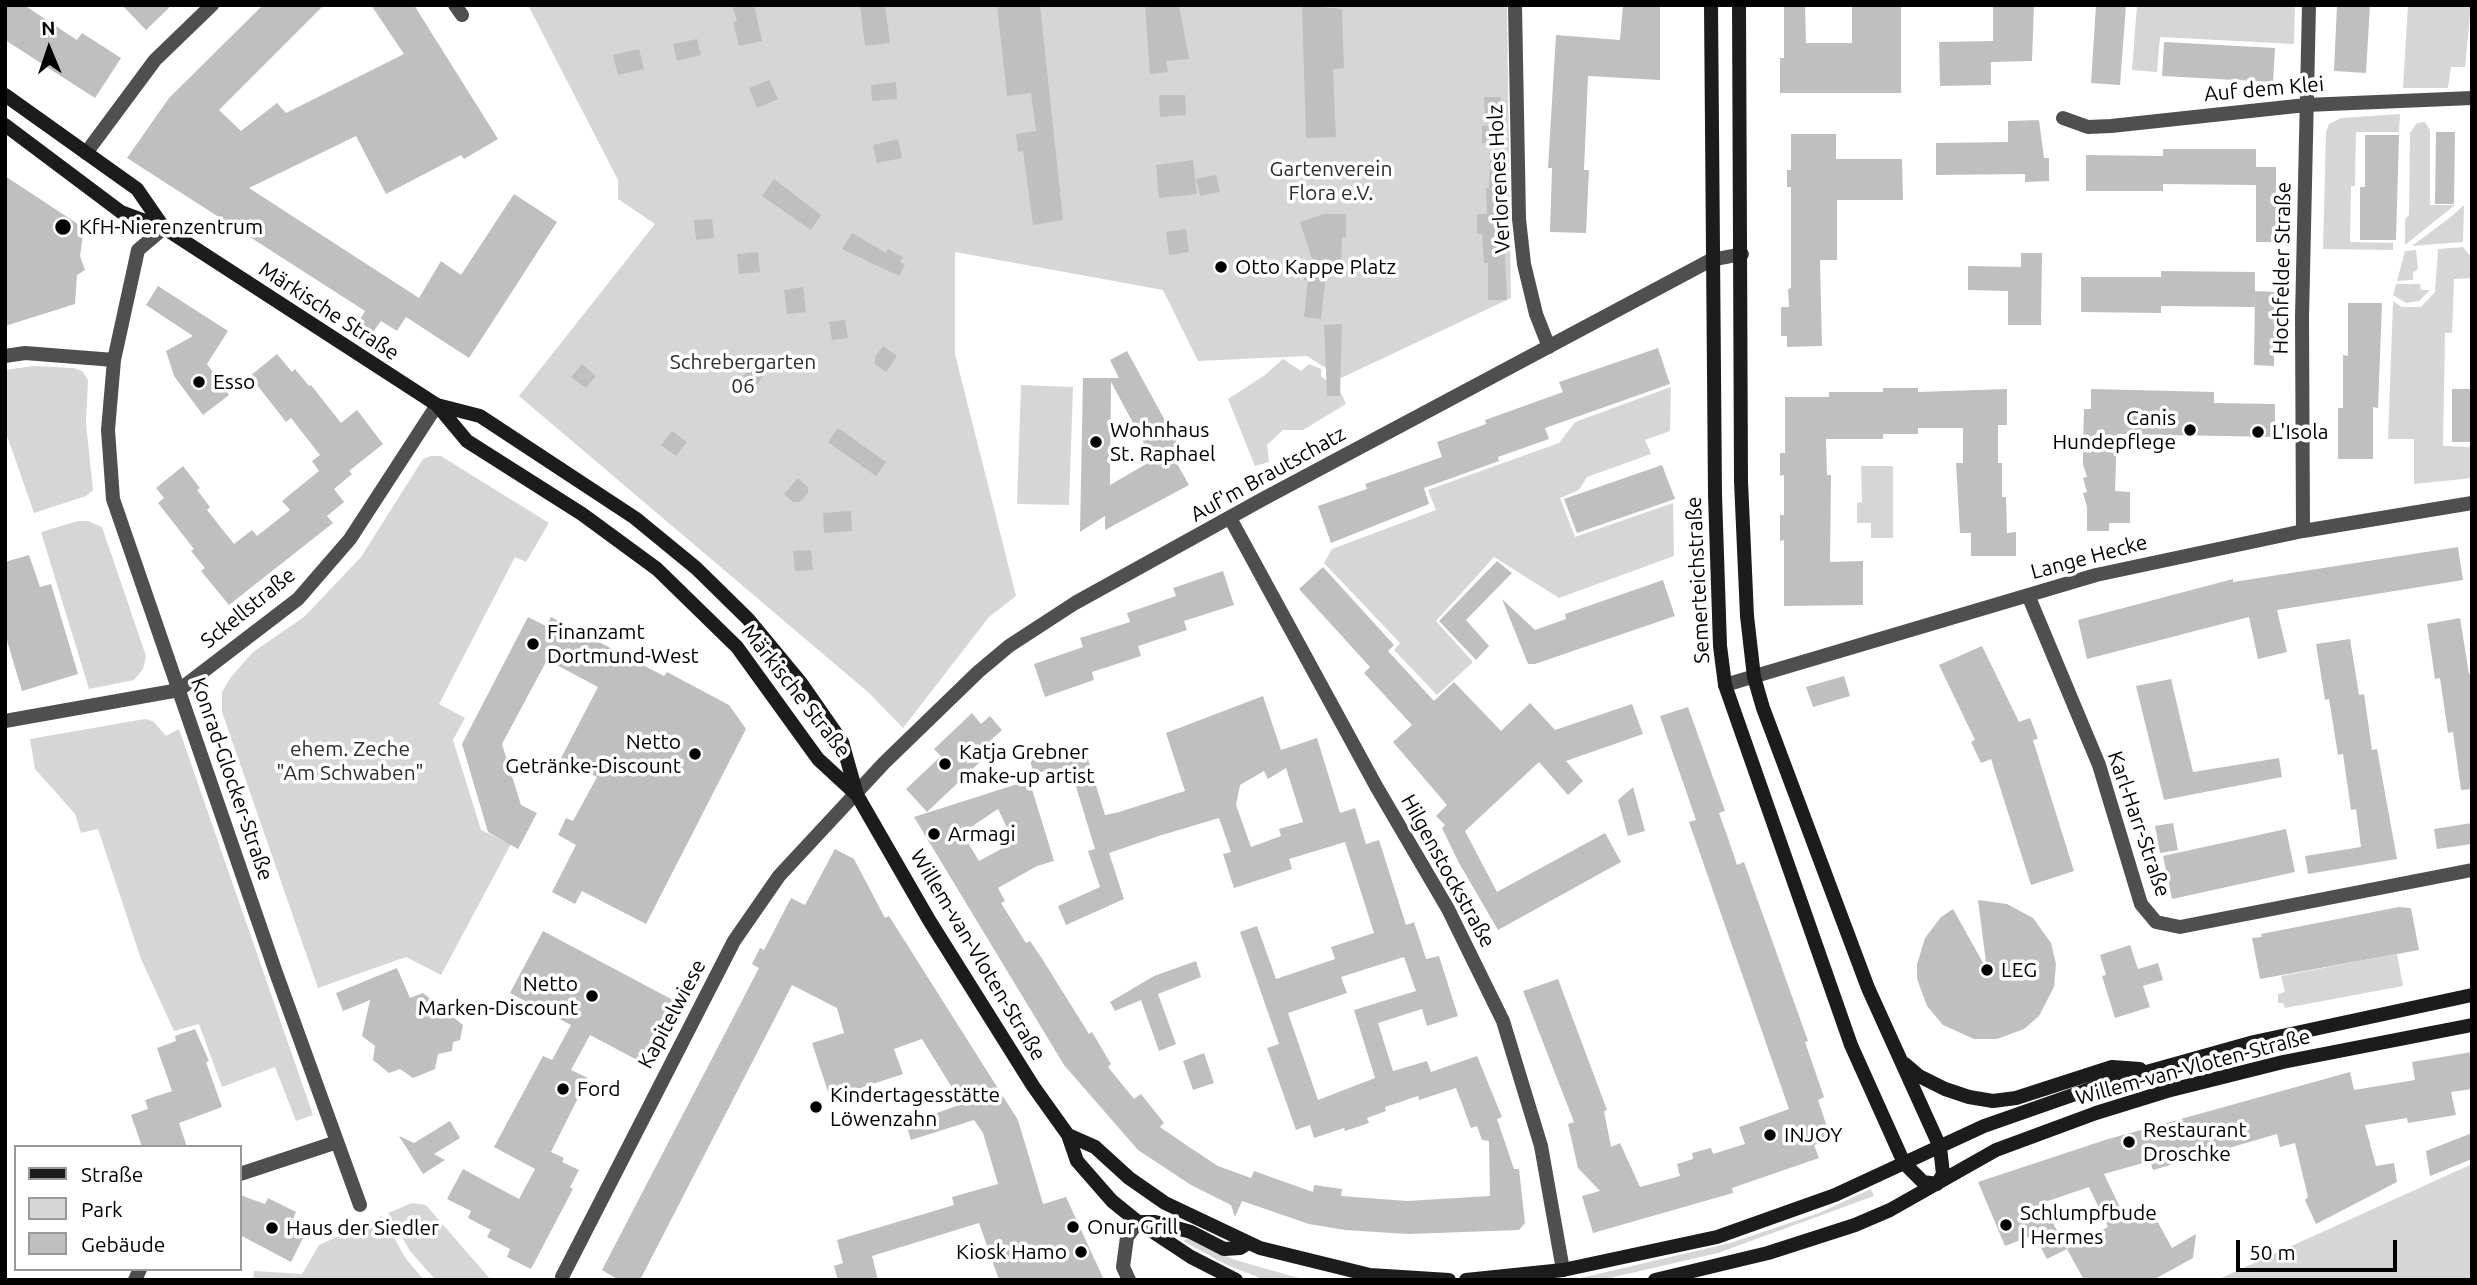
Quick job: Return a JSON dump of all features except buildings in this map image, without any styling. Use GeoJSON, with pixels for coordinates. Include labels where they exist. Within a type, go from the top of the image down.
{"type":"FeatureCollection","features":[{"type":"Feature","properties":{"kind":"main road","name":"Semerteichstraße"},"geometry":{"type":"LineString","coordinates":[[1711,5],[1712,260],[1720,646],[1725,685],[1851,1045],[1904,1163],[1923,1182],[1937,1184]]}},
{"type":"Feature","properties":{"kind":"main road"},"geometry":{"type":"LineString","coordinates":[[1739,5],[1737,178],[1742,254],[1742,506],[1747,616],[1755,677],[1763,708],[1864,975],[1899,1059],[1940,1146],[1943,1174],[1937,1184]]}},
{"type":"Feature","properties":{"kind":"main road","name":"Märkische Straße"},"geometry":{"type":"LineString","coordinates":[[5,95],[136,189],[164,228]]}},
{"type":"Feature","properties":{"kind":"main road","name":"Märkische Straße"},"geometry":{"type":"LineString","coordinates":[[5,125],[121,212],[164,228],[437,405],[467,441],[620,541],[657,569],[716,624],[758,671],[818,760],[857,795]]}},
{"type":"Feature","properties":{"kind":"main road","name":"Märkische Straße"},"geometry":{"type":"LineString","coordinates":[[437,405],[480,416],[635,518],[696,568],[748,619],[821,711],[842,742],[857,795]]}},
{"type":"Feature","properties":{"kind":"main road","name":"Willem-van-Vloten-Straße"},"geometry":{"type":"LineString","coordinates":[[857,795],[942,940],[1033,1086],[1068,1135],[1076,1161],[1112,1201],[1138,1222],[1191,1257],[1236,1280]]}},
{"type":"Feature","properties":{"kind":"main road","name":"Willem-van-Vloten-Straße"},"geometry":{"type":"LineString","coordinates":[[1466,1280],[1563,1270],[1673,1248],[1752,1226],[1835,1195],[1940,1146],[2024,1111],[2149,1070],[2349,1019],[2472,995]]}},
{"type":"Feature","properties":{"kind":"main road","name":"Willem-van-Vloten-Straße"},"geometry":{"type":"LineString","coordinates":[[1655,1280],[1819,1238],[1890,1210],[1996,1150],[2036,1133],[2167,1091],[2359,1046],[2472,1025]]}},
{"type":"Feature","properties":{"kind":"main road"},"geometry":{"type":"LineString","coordinates":[[1899,1059],[1919,1076],[1945,1088],[1969,1097],[1993,1101],[2015,1098],[2112,1066],[2149,1070]]}},
{"type":"Feature","properties":{"kind":"main road","name":"Willem-van-Vloten-Straße"},"geometry":{"type":"LineString","coordinates":[[1068,1135],[1095,1147],[1129,1178],[1165,1203],[1248,1243],[1296,1259],[1370,1277],[1449,1280]]}},
{"type":"Feature","properties":{"kind":"main road"},"geometry":{"type":"LineString","coordinates":[[1138,1222],[1155,1222],[1192,1231],[1224,1249],[1240,1248],[1248,1243]]}},
{"type":"Feature","properties":{"kind":"street"},"geometry":{"type":"LineString","coordinates":[[86,153],[155,60],[212,5]]}},
{"type":"Feature","properties":{"kind":"street","name":"Verlorenes Holz"},"geometry":{"type":"LineString","coordinates":[[1515,5],[1519,219],[1524,264],[1536,314],[1549,347]]}},
{"type":"Feature","properties":{"kind":"street","name":"Hochfelder Straße"},"geometry":{"type":"LineString","coordinates":[[2302,531],[2309,5]]}},
{"type":"Feature","properties":{"kind":"street","name":"Auf dem Klei"},"geometry":{"type":"LineString","coordinates":[[2063,118],[2088,127],[2111,126],[2306,105],[2472,98]]}},
{"type":"Feature","properties":{"kind":"street","name":"Konrad-Glocker-Straße"},"geometry":{"type":"LineString","coordinates":[[164,228],[138,250],[114,360],[108,430],[113,499],[360,1205]]}},
{"type":"Feature","properties":{"kind":"street","name":"Auf'm Brautschatz"},"geometry":{"type":"LineString","coordinates":[[857,795],[884,763],[1009,646],[1075,603],[1712,260],[1742,254]]}},
{"type":"Feature","properties":{"kind":"street"},"geometry":{"type":"LineString","coordinates":[[5,356],[25,353],[114,360]]}},
{"type":"Feature","properties":{"kind":"street","name":"Sckellstraße"},"geometry":{"type":"LineString","coordinates":[[5,722],[179,690],[298,600],[350,540],[437,405]]}},
{"type":"Feature","properties":{"kind":"street","name":"Lange Hecke"},"geometry":{"type":"LineString","coordinates":[[1725,685],[2108,573],[2302,531],[2472,503]]}},
{"type":"Feature","properties":{"kind":"street","name":"Hilgenstockstraße"},"geometry":{"type":"LineString","coordinates":[[1230,518],[1376,786],[1448,909],[1503,1021],[1541,1146],[1563,1270]]}},
{"type":"Feature","properties":{"kind":"street","name":"Karl-Harr-Straße"},"geometry":{"type":"LineString","coordinates":[[2028,595],[2099,765],[2141,904],[2156,922],[2180,927],[2472,870]]}},
{"type":"Feature","properties":{"kind":"street","name":"Kapitelwiese"},"geometry":{"type":"LineString","coordinates":[[562,1277],[734,941],[779,876],[857,795]]}},
{"type":"Feature","properties":{"kind":"street"},"geometry":{"type":"LineString","coordinates":[[242,1173],[337,1142]]}},
{"type":"Feature","properties":{"kind":"street"},"geometry":{"type":"LineString","coordinates":[[1129,1280],[1123,1267],[1127,1237],[1138,1222]]}},
{"type":"Feature","properties":{"kind":"green space"},"geometry":{"type":"Polygon","coordinates":[[[528,5],[1507,5],[1511,298],[1341,378],[1307,356],[1198,361],[1163,290],[955,252],[955,354],[1016,596],[989,617],[903,728],[869,693],[519,396],[655,224],[618,199],[618,180],[528,5]]]}},
{"type":"Feature","properties":{"kind":"green space"},"geometry":{"type":"Polygon","coordinates":[[[2137,5],[2295,5],[2294,44],[2160,37],[2157,72],[2132,70],[2137,5]]]}},
{"type":"Feature","properties":{"kind":"green space"},"geometry":{"type":"Polygon","coordinates":[[[2408,5],[2471,5],[2465,67],[2451,67],[2448,88],[2403,88],[2408,5]]]}},
{"type":"Feature","properties":{"kind":"green space"},"geometry":{"type":"Polygon","coordinates":[[[2400,114],[2399,132],[2356,132],[2355,186],[2351,186],[2350,242],[2393,243],[2393,250],[2323,249],[2326,132],[2329,124],[2341,118],[2400,114]]]}},
{"type":"Feature","properties":{"kind":"green space"},"geometry":{"type":"Polygon","coordinates":[[[2425,122],[2430,130],[2430,205],[2455,205],[2405,245],[2405,219],[2409,215],[2410,133],[2417,123],[2425,122]]]}},
{"type":"Feature","properties":{"kind":"green space"},"geometry":{"type":"Polygon","coordinates":[[[2464,205],[2463,242],[2412,246],[2452,216],[2464,205]]]}},
{"type":"Feature","properties":{"kind":"green space"},"geometry":{"type":"Polygon","coordinates":[[[2463,247],[2472,258],[2472,278],[2454,279],[2452,333],[2445,333],[2443,446],[2472,447],[2472,478],[2414,484],[2414,439],[2388,439],[2393,301],[2402,307],[2421,307],[2435,292],[2438,249],[2463,247]]]}},
{"type":"Feature","properties":{"kind":"green space"},"geometry":{"type":"Polygon","coordinates":[[[2416,250],[2418,269],[2413,273],[2413,280],[2397,281],[2405,251],[2416,250]]]}},
{"type":"Feature","properties":{"kind":"green space"},"geometry":{"type":"Polygon","coordinates":[[[2396,284],[2420,284],[2421,290],[2430,290],[2419,301],[2406,303],[2393,295],[2396,284]]]}},
{"type":"Feature","properties":{"kind":"green space"},"geometry":{"type":"Polygon","coordinates":[[[1283,359],[1301,371],[1309,364],[1321,369],[1321,376],[1341,393],[1346,404],[1303,430],[1283,430],[1267,445],[1269,462],[1255,466],[1228,399],[1265,375],[1283,359]]]}},
{"type":"Feature","properties":{"kind":"green space"},"geometry":{"type":"Polygon","coordinates":[[[33,366],[74,368],[82,371],[88,380],[86,423],[93,490],[86,496],[34,513],[5,430],[5,370],[33,366]]]}},
{"type":"Feature","properties":{"kind":"green space"},"geometry":{"type":"Polygon","coordinates":[[[1021,385],[1073,387],[1069,505],[1017,504],[1021,385]]]}},
{"type":"Feature","properties":{"kind":"green space"},"geometry":{"type":"Polygon","coordinates":[[[1671,387],[1670,431],[1645,440],[1651,454],[1587,477],[1579,490],[1560,498],[1575,537],[1673,503],[1674,556],[1559,598],[1494,557],[1436,621],[1473,662],[1437,695],[1394,650],[1400,643],[1324,563],[1332,549],[1436,510],[1428,490],[1559,443],[1575,422],[1671,387]]]}},
{"type":"Feature","properties":{"kind":"green space","name":"ehem. Zeche \"Am Schwaben\""},"geometry":{"type":"Polygon","coordinates":[[[441,456],[549,523],[526,562],[515,557],[439,704],[465,718],[453,740],[481,830],[511,844],[441,975],[406,957],[318,988],[222,712],[222,692],[253,652],[304,617],[361,557],[423,459],[441,456]]]}},
{"type":"Feature","properties":{"kind":"green space"},"geometry":{"type":"Polygon","coordinates":[[[1861,466],[1893,466],[1893,538],[1871,538],[1871,523],[1857,523],[1857,503],[1862,502],[1861,466]]]}},
{"type":"Feature","properties":{"kind":"green space"},"geometry":{"type":"Polygon","coordinates":[[[78,521],[88,521],[102,527],[146,656],[143,669],[134,680],[89,689],[41,532],[78,521]]]}},
{"type":"Feature","properties":{"kind":"green space"},"geometry":{"type":"Polygon","coordinates":[[[145,719],[153,721],[166,736],[179,729],[313,1115],[296,1121],[275,1067],[222,1087],[199,1024],[174,1031],[141,959],[98,829],[81,833],[75,814],[35,769],[30,739],[145,719]]]}},
{"type":"Feature","properties":{"kind":"green space"},"geometry":{"type":"Polygon","coordinates":[[[2397,954],[2403,986],[2285,1008],[2283,1003],[2278,1003],[2278,994],[2285,992],[2281,976],[2397,954]]]}},
{"type":"Feature","properties":{"kind":"green space"},"geometry":{"type":"Polygon","coordinates":[[[2472,1164],[2472,1280],[2217,1280],[2265,1258],[2472,1164]]]}},
{"type":"Feature","properties":{"kind":"green space"},"geometry":{"type":"Polygon","coordinates":[[[1871,1189],[1874,1196],[1718,1253],[1601,1280],[1572,1280],[1730,1243],[1819,1213],[1871,1189]]]}},
{"type":"Feature","properties":{"kind":"green space"},"geometry":{"type":"Polygon","coordinates":[[[412,1203],[426,1205],[491,1280],[437,1280],[432,1276],[410,1251],[388,1213],[412,1203]]]}},
{"type":"Feature","properties":{"kind":"green space"},"geometry":{"type":"Polygon","coordinates":[[[382,1216],[406,1259],[424,1280],[253,1280],[254,1271],[302,1274],[319,1245],[382,1216]]]}},
{"type":"Feature","properties":{"kind":"green space"},"geometry":{"type":"Polygon","coordinates":[[[1188,1238],[1235,1260],[1306,1280],[1265,1280],[1227,1265],[1183,1241],[1188,1238]]]}},
{"type":"Feature","properties":{"kind":"place","name":"KfH-Nierenzentrum"},"geometry":{"type":"Point","coordinates":[63,227]}},
{"type":"Feature","properties":{"kind":"place","name":"Otto Kappe Platz"},"geometry":{"type":"Point","coordinates":[1221,267]}},
{"type":"Feature","properties":{"kind":"place","name":"Esso"},"geometry":{"type":"Point","coordinates":[199,382]}},
{"type":"Feature","properties":{"kind":"place","name":"Canis Hundepflege"},"geometry":{"type":"Point","coordinates":[2190,430]}},
{"type":"Feature","properties":{"kind":"place","name":"L'Isola"},"geometry":{"type":"Point","coordinates":[2258,432]}},
{"type":"Feature","properties":{"kind":"place","name":"Wohnhaus St. Raphael"},"geometry":{"type":"Point","coordinates":[1096,442]}},
{"type":"Feature","properties":{"kind":"place","name":"Finanzamt Dortmund-West"},"geometry":{"type":"Point","coordinates":[533,644]}},
{"type":"Feature","properties":{"kind":"place","name":"Netto Getränke-Discount"},"geometry":{"type":"Point","coordinates":[695,754]}},
{"type":"Feature","properties":{"kind":"place","name":"Katja Grebner make-up artist"},"geometry":{"type":"Point","coordinates":[945,764]}},
{"type":"Feature","properties":{"kind":"place","name":"Armagi"},"geometry":{"type":"Point","coordinates":[934,834]}},
{"type":"Feature","properties":{"kind":"place","name":"LEG"},"geometry":{"type":"Point","coordinates":[1987,970]}},
{"type":"Feature","properties":{"kind":"place","name":"Netto Marken-Discount"},"geometry":{"type":"Point","coordinates":[592,996]}},
{"type":"Feature","properties":{"kind":"place","name":"Ford"},"geometry":{"type":"Point","coordinates":[563,1089]}},
{"type":"Feature","properties":{"kind":"place","name":"Kindertagesstätte Löwenzahn"},"geometry":{"type":"Point","coordinates":[816,1107]}},
{"type":"Feature","properties":{"kind":"place","name":"INJOY"},"geometry":{"type":"Point","coordinates":[1770,1135]}},
{"type":"Feature","properties":{"kind":"place","name":"Restaurant Droschke"},"geometry":{"type":"Point","coordinates":[2129,1142]}},
{"type":"Feature","properties":{"kind":"place","name":"Schlumpfbude | Hermes"},"geometry":{"type":"Point","coordinates":[2006,1225]}},
{"type":"Feature","properties":{"kind":"place","name":"Onur Grill"},"geometry":{"type":"Point","coordinates":[1073,1227]}},
{"type":"Feature","properties":{"kind":"place","name":"Haus der Siedler"},"geometry":{"type":"Point","coordinates":[272,1228]}},
{"type":"Feature","properties":{"kind":"place","name":"Kiosk Hamo"},"geometry":{"type":"Point","coordinates":[1081,1252]}},
{"type":"Feature","properties":{"kind":"park label","name":"Gartenverein Flora e.V."},"geometry":{"type":"Point","coordinates":[1331,181]}},
{"type":"Feature","properties":{"kind":"park label","name":"Schrebergarten 06"},"geometry":{"type":"Point","coordinates":[743,374]}}]}
